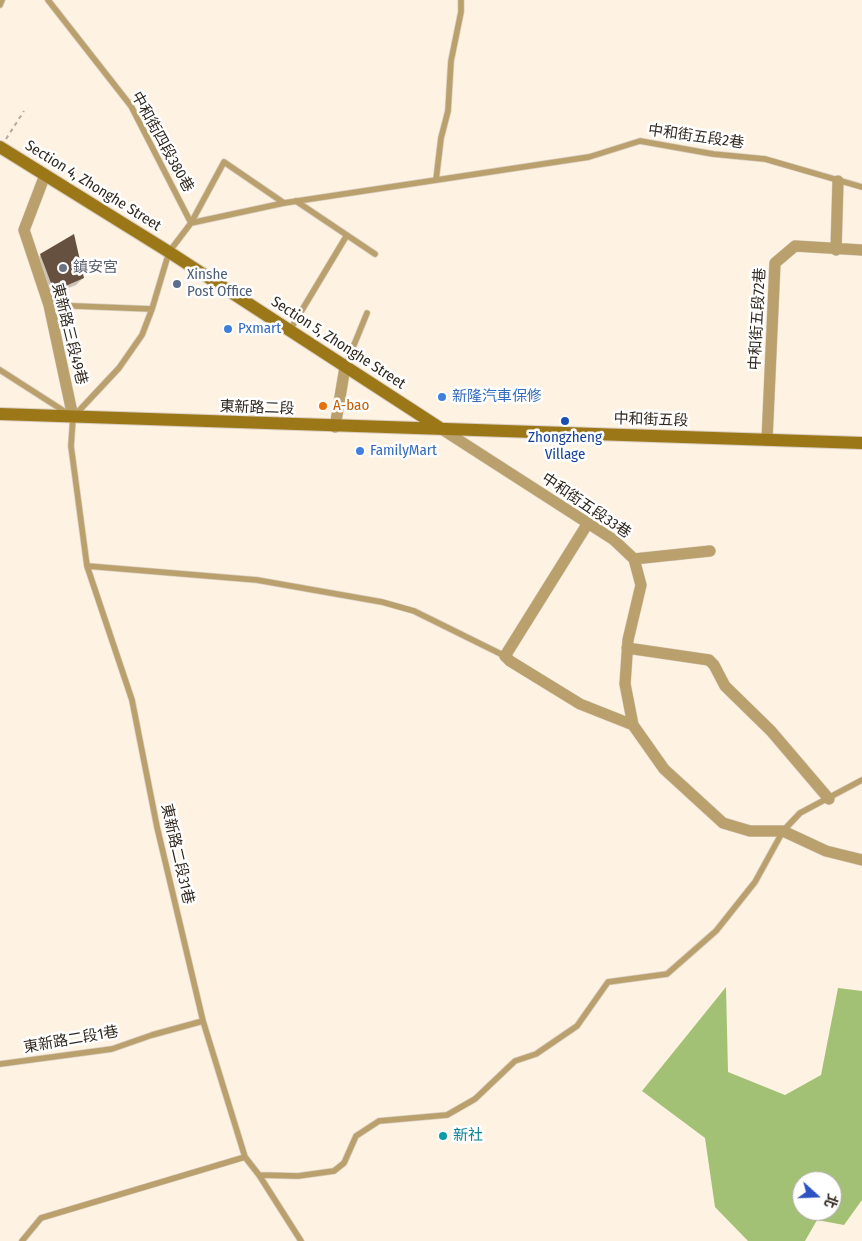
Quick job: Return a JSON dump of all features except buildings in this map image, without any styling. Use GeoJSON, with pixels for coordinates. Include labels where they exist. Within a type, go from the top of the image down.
{"type":"FeatureCollection","features":[{"type":"Feature","properties":{"kind":"main road","name":"Section 4, Zhonghe Street"},"geometry":{"type":"LineString","coordinates":[[0,147],[169,252]]}},
{"type":"Feature","properties":{"kind":"main road","name":"Section 5, Zhonghe Street"},"geometry":{"type":"LineString","coordinates":[[169,252],[440,428]]}},
{"type":"Feature","properties":{"kind":"main road","name":"東新路二段"},"geometry":{"type":"LineString","coordinates":[[0,414],[335,427],[440,428]]}},
{"type":"Feature","properties":{"kind":"main road","name":"中和街五段"},"geometry":{"type":"LineString","coordinates":[[440,428],[862,443]]}},
{"type":"Feature","properties":{"kind":"street","name":"東新路三段49巷"},"geometry":{"type":"LineString","coordinates":[[45,175],[24,230],[49,305],[73,417]]}},
{"type":"Feature","properties":{"kind":"street"},"geometry":{"type":"LineString","coordinates":[[836,250],[838,181]]}},
{"type":"Feature","properties":{"kind":"street","name":"中和街五段72巷"},"geometry":{"type":"LineString","coordinates":[[767,440],[774,263],[794,246],[836,250],[862,250]]}},
{"type":"Feature","properties":{"kind":"street"},"geometry":{"type":"LineString","coordinates":[[335,427],[345,367]]}},
{"type":"Feature","properties":{"kind":"street","name":"中和街五段33巷"},"geometry":{"type":"LineString","coordinates":[[440,428],[614,540],[634,559],[641,585],[627,648],[625,684],[633,725],[664,768],[723,823],[750,831],[783,831],[826,851],[862,860]]}},
{"type":"Feature","properties":{"kind":"street"},"geometry":{"type":"LineString","coordinates":[[588,523],[505,656],[510,661],[580,704],[633,725]]}},
{"type":"Feature","properties":{"kind":"street"},"geometry":{"type":"LineString","coordinates":[[634,559],[710,551]]}},
{"type":"Feature","properties":{"kind":"street"},"geometry":{"type":"LineString","coordinates":[[627,648],[709,660],[714,665],[724,686],[771,731],[829,799]]}},
{"type":"Feature","properties":{"kind":"lane"},"geometry":{"type":"LineString","coordinates":[[0,5],[2,0]]}},
{"type":"Feature","properties":{"kind":"lane","name":"中和街四段380巷"},"geometry":{"type":"LineString","coordinates":[[48,0],[131,106],[191,223]]}},
{"type":"Feature","properties":{"kind":"lane"},"geometry":{"type":"LineString","coordinates":[[436,180],[441,138],[448,111],[451,61],[461,12],[461,0]]}},
{"type":"Feature","properties":{"kind":"lane","name":"中和街五段2巷"},"geometry":{"type":"LineString","coordinates":[[191,223],[296,201],[589,158],[640,141],[713,154],[765,159],[862,187]]}},
{"type":"Feature","properties":{"kind":"lane"},"geometry":{"type":"LineString","coordinates":[[0,370],[73,417],[119,368],[142,335],[169,252],[191,223],[224,162],[284,203]]}},
{"type":"Feature","properties":{"kind":"lane"},"geometry":{"type":"LineString","coordinates":[[296,201],[375,254]]}},
{"type":"Feature","properties":{"kind":"lane"},"geometry":{"type":"LineString","coordinates":[[290,330],[347,236]]}},
{"type":"Feature","properties":{"kind":"lane"},"geometry":{"type":"LineString","coordinates":[[49,305],[152,309]]}},
{"type":"Feature","properties":{"kind":"lane"},"geometry":{"type":"LineString","coordinates":[[345,367],[367,313]]}},
{"type":"Feature","properties":{"kind":"lane","name":"東新路二段31巷"},"geometry":{"type":"LineString","coordinates":[[73,417],[71,446],[88,566],[132,700],[157,827],[203,1021],[245,1157],[259,1175],[301,1241]]}},
{"type":"Feature","properties":{"kind":"lane"},"geometry":{"type":"LineString","coordinates":[[88,566],[257,580],[382,602],[414,612],[505,656]]}},
{"type":"Feature","properties":{"kind":"lane"},"geometry":{"type":"LineString","coordinates":[[259,1175],[298,1176],[334,1171],[344,1163],[356,1136],[379,1121],[447,1115],[475,1099],[515,1061],[536,1054],[577,1026],[608,982],[667,974],[716,931],[755,882],[783,831],[800,814],[862,780]]}},
{"type":"Feature","properties":{"kind":"lane","name":"東新路二段1巷"},"geometry":{"type":"LineString","coordinates":[[0,1064],[112,1048],[203,1021]]}},
{"type":"Feature","properties":{"kind":"lane"},"geometry":{"type":"LineString","coordinates":[[22,1241],[41,1218],[245,1157]]}},
{"type":"Feature","properties":{"kind":"path"},"geometry":{"type":"LineString","coordinates":[[0,147],[24,111]]}},
{"type":"Feature","properties":{"kind":"green space"},"geometry":{"type":"Polygon","coordinates":[[[726,987],[728,1072],[785,1095],[821,1075],[838,988],[862,991],[862,1200],[844,1225],[822,1221],[842,1221],[842,1171],[792,1171],[792,1221],[816,1221],[805,1241],[748,1241],[715,1207],[705,1138],[642,1091],[726,987]]]}},
{"type":"Feature","properties":{"kind":"place","name":"鎮安宮"},"geometry":{"type":"Point","coordinates":[63,268]}},
{"type":"Feature","properties":{"kind":"place","name":"Xinshe Post Office"},"geometry":{"type":"Point","coordinates":[177,284]}},
{"type":"Feature","properties":{"kind":"place","name":"Pxmart"},"geometry":{"type":"Point","coordinates":[228,329]}},
{"type":"Feature","properties":{"kind":"place","name":"新隆汽車保修"},"geometry":{"type":"Point","coordinates":[442,397]}},
{"type":"Feature","properties":{"kind":"place","name":"A-bao"},"geometry":{"type":"Point","coordinates":[323,406]}},
{"type":"Feature","properties":{"kind":"place","name":"Zhongzheng Village"},"geometry":{"type":"Point","coordinates":[565,421]}},
{"type":"Feature","properties":{"kind":"place","name":"FamilyMart"},"geometry":{"type":"Point","coordinates":[360,451]}},
{"type":"Feature","properties":{"kind":"place","name":"新社"},"geometry":{"type":"Point","coordinates":[443,1136]}}]}
